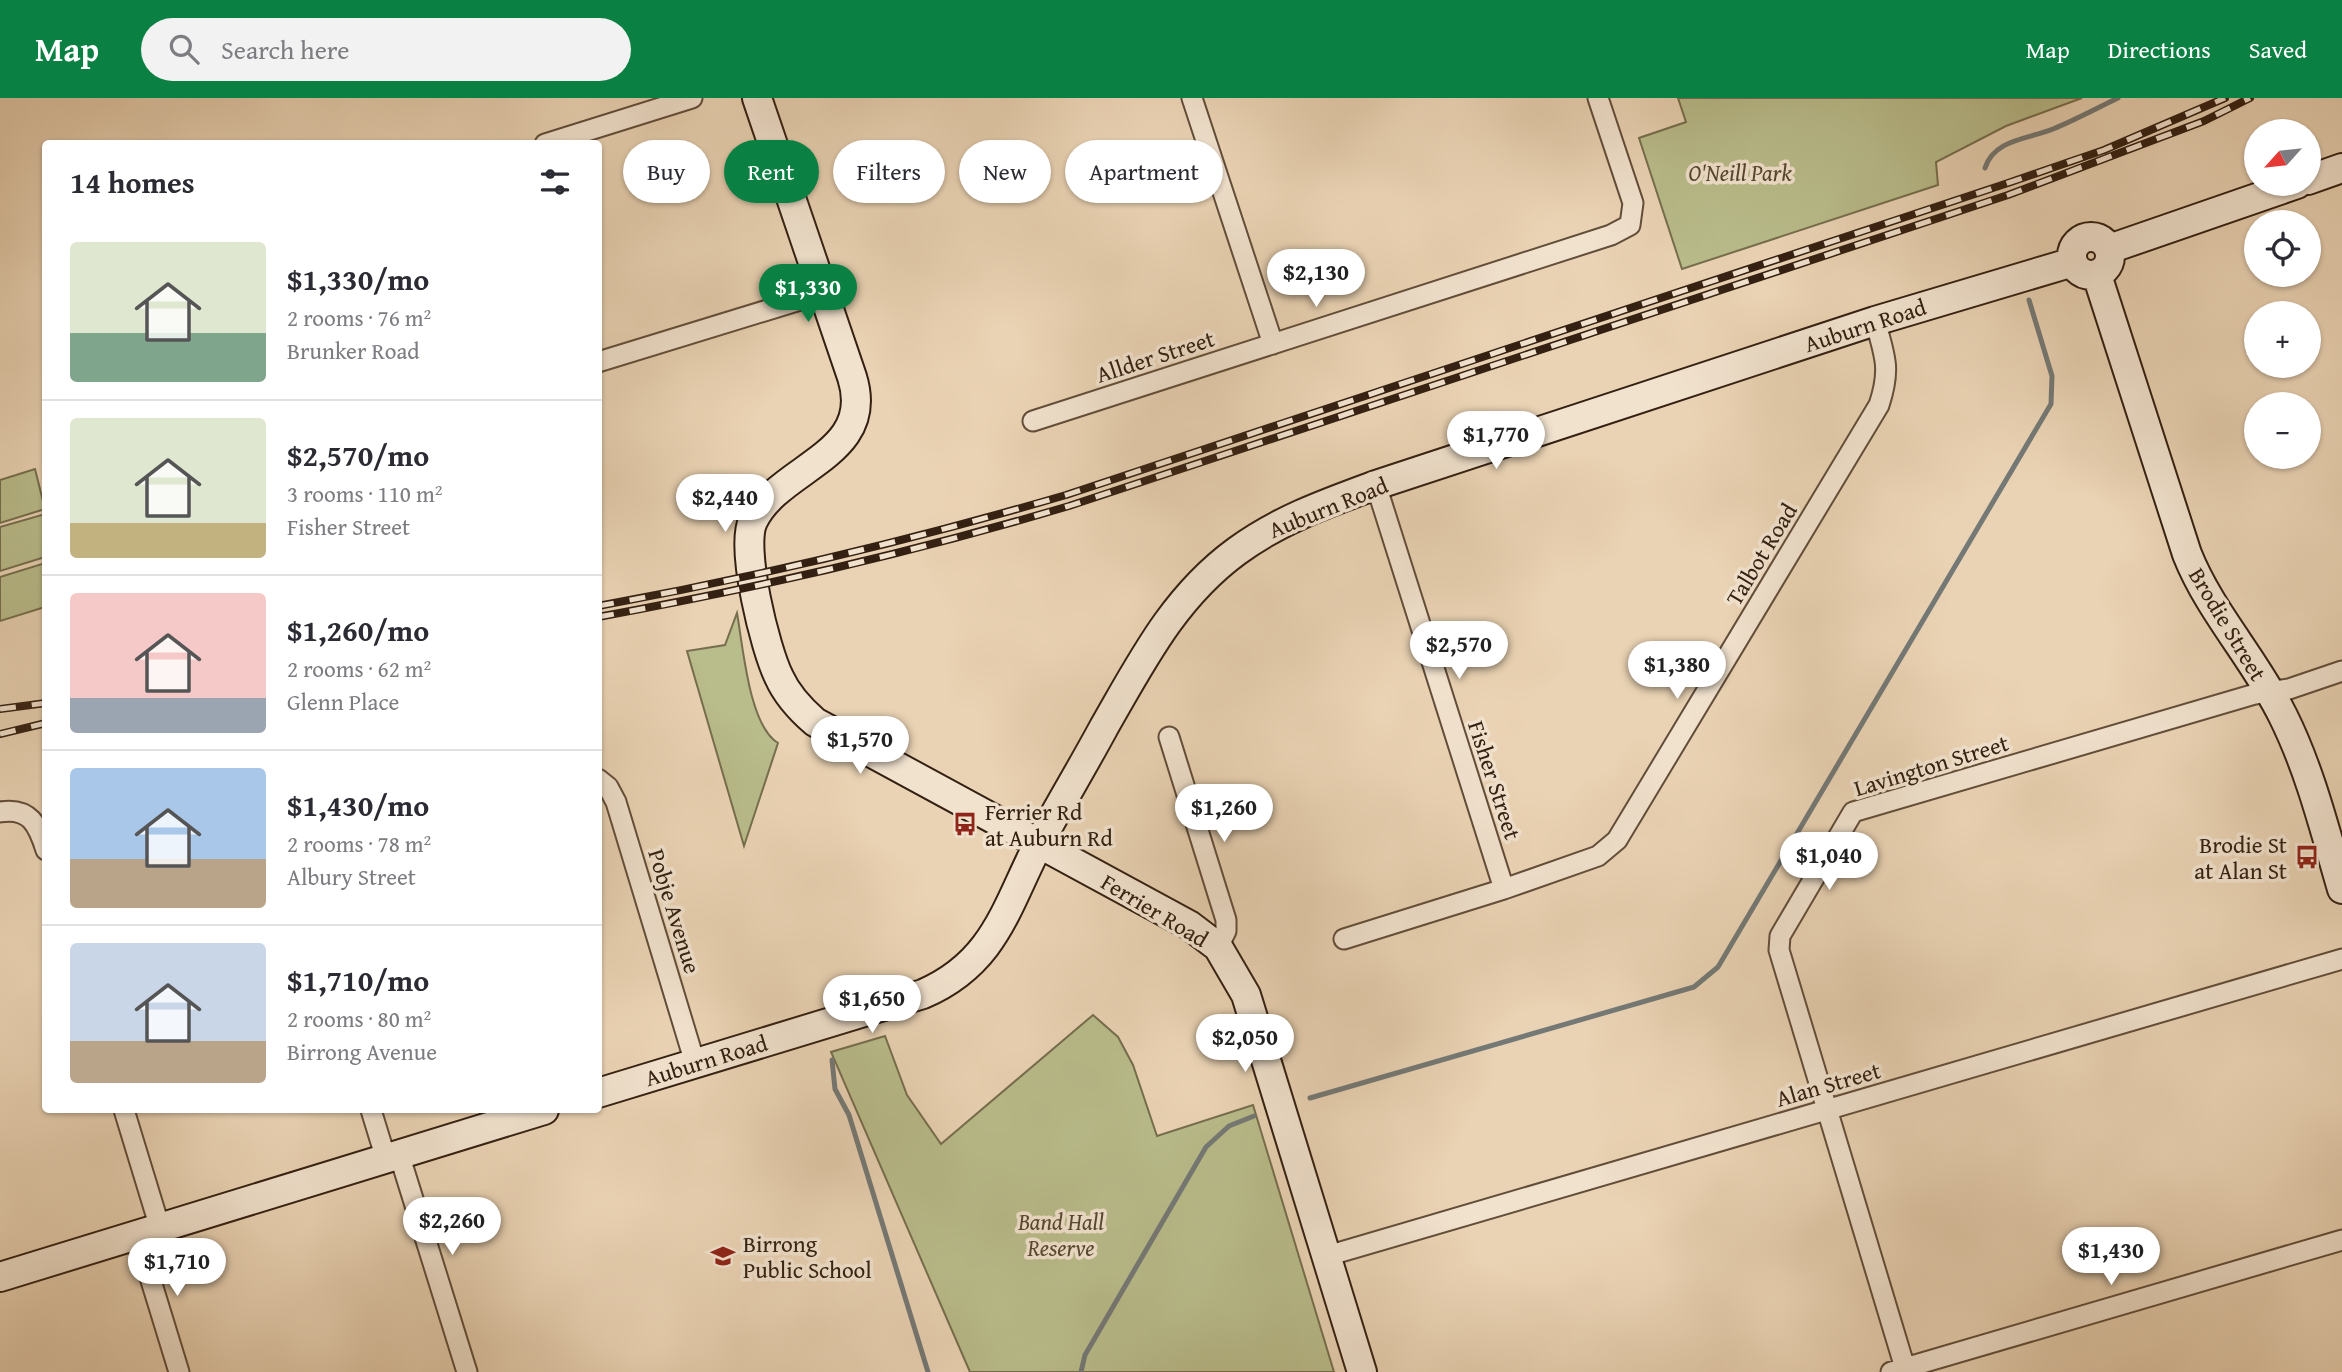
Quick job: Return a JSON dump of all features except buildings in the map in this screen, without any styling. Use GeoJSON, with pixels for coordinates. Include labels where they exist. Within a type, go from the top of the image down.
{"type":"FeatureCollection","features":[{"type":"Feature","properties":{"kind":"main road"},"geometry":{"type":"LineString","coordinates":[[757,98],[823,293]]}},
{"type":"Feature","properties":{"kind":"main road"},"geometry":{"type":"LineString","coordinates":[[2321,178],[2340,176]]}},
{"type":"Feature","properties":{"kind":"main road"},"geometry":{"type":"LineString","coordinates":[[2085,268],[2073,249],[2082,239],[2101,239],[2109,249],[2262,196]]}},
{"type":"Feature","properties":{"kind":"main road","name":"Auburn Road"},"geometry":{"type":"LineString","coordinates":[[602,1092],[923,993],[962,973],[993,936],[1039,844],[1161,628],[1195,586],[1237,551],[1284,522],[1376,485],[1875,321],[2085,268]]}},
{"type":"Feature","properties":{"kind":"main road","name":"Brodie Street"},"geometry":{"type":"LineString","coordinates":[[2085,268],[2197,580],[2270,692],[2298,749],[2342,889]]}},
{"type":"Feature","properties":{"kind":"main road","name":"Ferrier Road"},"geometry":{"type":"LineString","coordinates":[[823,293],[855,388],[852,419],[836,447],[774,492],[752,521],[750,552],[768,649],[778,677],[802,711],[842,737],[1189,925],[1218,947],[1246,995],[1362,1372]]}},
{"type":"Feature","properties":{"kind":"main road"},"geometry":{"type":"LineString","coordinates":[[0,1277],[534,1113]]}},
{"type":"Feature","properties":{"kind":"street"},"geometry":{"type":"LineString","coordinates":[[558,140],[692,98]]}},
{"type":"Feature","properties":{"kind":"street"},"geometry":{"type":"LineString","coordinates":[[1192,98],[1273,344]]}},
{"type":"Feature","properties":{"kind":"street","name":"Allder Street"},"geometry":{"type":"LineString","coordinates":[[1033,421],[1611,235],[1630,225],[1633,203],[1598,98]]}},
{"type":"Feature","properties":{"kind":"street"},"geometry":{"type":"LineString","coordinates":[[602,361],[823,293]]}},
{"type":"Feature","properties":{"kind":"street","name":"Talbot Road"},"geometry":{"type":"LineString","coordinates":[[1343,939],[1504,889],[1598,856],[1617,840],[1879,405],[1888,379],[1887,363],[1875,321]]}},
{"type":"Feature","properties":{"kind":"street","name":"Fisher Street"},"geometry":{"type":"LineString","coordinates":[[1376,485],[1504,889]]}},
{"type":"Feature","properties":{"kind":"street","name":"Lavington Street"},"geometry":{"type":"LineString","coordinates":[[1898,1370],[1779,950],[1780,936],[1853,812],[2270,692],[2289,689],[2342,671]]}},
{"type":"Feature","properties":{"kind":"street"},"geometry":{"type":"LineString","coordinates":[[1169,737],[1226,920],[1226,931],[1218,947]]}},
{"type":"Feature","properties":{"kind":"street","name":"Pobje Avenue"},"geometry":{"type":"LineString","coordinates":[[602,782],[608,787],[616,802],[695,1063]]}},
{"type":"Feature","properties":{"kind":"street"},"geometry":{"type":"LineString","coordinates":[[0,812],[21,811],[38,827],[42,838]]}},
{"type":"Feature","properties":{"kind":"street","name":"Alan Street"},"geometry":{"type":"LineString","coordinates":[[1327,1256],[2342,959]]}},
{"type":"Feature","properties":{"kind":"street"},"geometry":{"type":"LineString","coordinates":[[125,1113],[179,1372]]}},
{"type":"Feature","properties":{"kind":"street"},"geometry":{"type":"LineString","coordinates":[[372,1113],[393,1156],[467,1372]]}},
{"type":"Feature","properties":{"kind":"street"},"geometry":{"type":"LineString","coordinates":[[1898,1370],[2342,1240]]}},
{"type":"Feature","properties":{"kind":"green space","name":"O'Neill Park"},"geometry":{"type":"Polygon","coordinates":[[[1678,98],[2082,98],[2006,126],[1936,162],[1938,185],[1682,269],[1639,138],[1686,122],[1678,98]]]}},
{"type":"Feature","properties":{"kind":"green space"},"geometry":{"type":"Polygon","coordinates":[[[35,469],[42,497],[42,510],[0,523],[0,480],[35,469]]]}},
{"type":"Feature","properties":{"kind":"green space"},"geometry":{"type":"Polygon","coordinates":[[[42,515],[42,558],[0,571],[0,527],[42,515]]]}},
{"type":"Feature","properties":{"kind":"green space"},"geometry":{"type":"Polygon","coordinates":[[[42,564],[42,608],[0,621],[0,577],[42,564]]]}},
{"type":"Feature","properties":{"kind":"green space"},"geometry":{"type":"Polygon","coordinates":[[[737,613],[754,703],[768,734],[778,743],[744,846],[687,651],[725,645],[737,613]]]}},
{"type":"Feature","properties":{"kind":"green space","name":"Band Hall Reserve"},"geometry":{"type":"Polygon","coordinates":[[[1093,1015],[1118,1037],[1133,1065],[1157,1136],[1253,1105],[1334,1372],[970,1372],[831,1052],[885,1036],[907,1095],[941,1144],[1093,1015]]]}},
{"type":"Feature","properties":{"kind":"waterway"},"geometry":{"type":"LineString","coordinates":[[1985,168],[1996,151],[2013,141],[2053,129],[2118,98]]}},
{"type":"Feature","properties":{"kind":"waterway"},"geometry":{"type":"LineString","coordinates":[[1310,1098],[1694,987],[1718,967],[2051,404],[2052,376],[2029,300]]}},
{"type":"Feature","properties":{"kind":"waterway"},"geometry":{"type":"LineString","coordinates":[[832,1060],[835,1089],[849,1115],[928,1372]]}},
{"type":"Feature","properties":{"kind":"waterway"},"geometry":{"type":"LineString","coordinates":[[1081,1372],[1085,1355],[1206,1147],[1229,1126],[1254,1116]]}},
{"type":"Feature","properties":{"kind":"railway"},"geometry":{"type":"LineString","coordinates":[[602,605],[717,583],[834,556],[1066,495],[2005,184],[2104,150],[2225,98]]}},
{"type":"Feature","properties":{"kind":"railway"},"geometry":{"type":"LineString","coordinates":[[602,616],[835,568],[953,539],[1069,506],[2008,195],[2204,121],[2250,98]]}},
{"type":"Feature","properties":{"kind":"railway"},"geometry":{"type":"LineString","coordinates":[[0,709],[42,704]]}},
{"type":"Feature","properties":{"kind":"railway"},"geometry":{"type":"LineString","coordinates":[[0,734],[42,724]]}},
{"type":"Feature","properties":{"kind":"place","name":"Ferrier Rd at Auburn Rd"},"geometry":{"type":"Point","coordinates":[965,824]}},
{"type":"Feature","properties":{"kind":"place","name":"Brodie St at Alan St"},"geometry":{"type":"Point","coordinates":[2307,857]}},
{"type":"Feature","properties":{"kind":"place","name":"Birrong Public School"},"geometry":{"type":"Point","coordinates":[723,1256]}}]}
